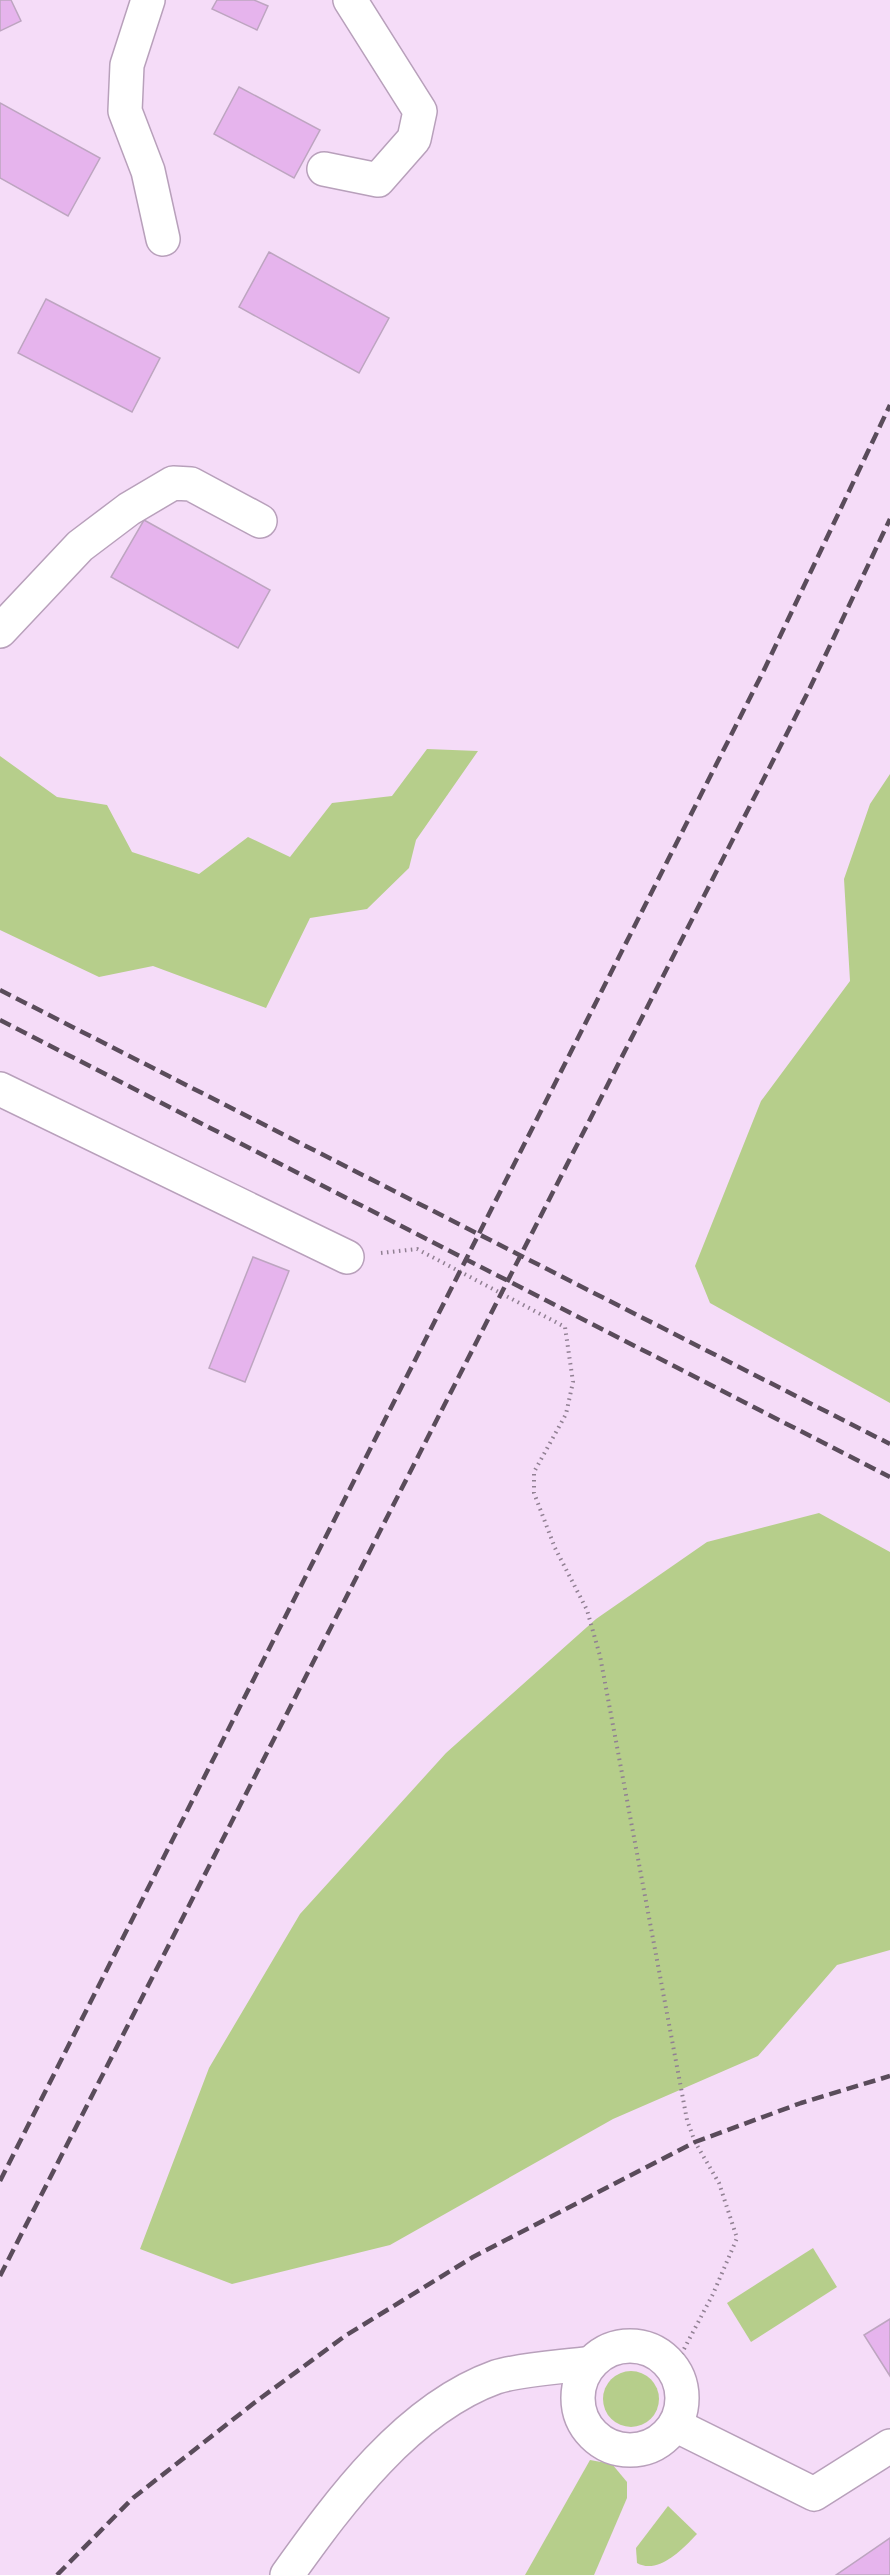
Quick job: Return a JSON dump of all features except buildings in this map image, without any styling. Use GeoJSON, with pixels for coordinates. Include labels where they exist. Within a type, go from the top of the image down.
{"type":"FeatureCollection","features":[{"type":"Feature","properties":{"kind":"lane"},"geometry":{"type":"LineString","coordinates":[[148,0],[127,65],[125,111],[148,171],[163,239]]}},
{"type":"Feature","properties":{"kind":"lane"},"geometry":{"type":"LineString","coordinates":[[324,169],[378,180],[414,140],[420,111],[350,0]]}},
{"type":"Feature","properties":{"kind":"lane"},"geometry":{"type":"LineString","coordinates":[[0,631],[80,546],[129,509],[173,483],[191,484],[260,521]]}},
{"type":"Feature","properties":{"kind":"lane"},"geometry":{"type":"LineString","coordinates":[[0,1089],[348,1257]]}},
{"type":"Feature","properties":{"kind":"lane"},"geometry":{"type":"LineString","coordinates":[[625,2346],[643,2347],[661,2355],[674,2368],[681,2386],[682,2406],[675,2425],[661,2440],[642,2449],[622,2449],[602,2441],[586,2426],[579,2404],[581,2382],[591,2363],[607,2351],[625,2346]]}},
{"type":"Feature","properties":{"kind":"lane"},"geometry":{"type":"LineString","coordinates":[[287,2575],[324,2523],[398,2440],[446,2401],[498,2377],[591,2363]]}},
{"type":"Feature","properties":{"kind":"lane"},"geometry":{"type":"LineString","coordinates":[[675,2425],[814,2494],[890,2446]]}},
{"type":"Feature","properties":{"kind":"path"},"geometry":{"type":"LineString","coordinates":[[348,1257],[417,1250],[565,1327],[573,1382],[566,1414],[534,1472],[534,1494],[555,1548],[587,1610],[600,1656],[687,2120],[695,2142],[719,2183],[737,2238],[713,2294],[674,2368]]}},
{"type":"Feature","properties":{"kind":"green space"},"geometry":{"type":"Polygon","coordinates":[[[427,749],[478,751],[416,840],[409,868],[367,909],[310,918],[266,1008],[153,966],[99,977],[0,930],[0,756],[57,797],[107,805],[132,852],[199,874],[248,837],[290,857],[332,803],[392,796],[427,749]]]}},
{"type":"Feature","properties":{"kind":"green space"},"geometry":{"type":"Polygon","coordinates":[[[890,774],[890,1403],[710,1303],[695,1266],[761,1101],[850,981],[844,879],[870,804],[890,774]]]}},
{"type":"Feature","properties":{"kind":"green space"},"geometry":{"type":"Polygon","coordinates":[[[819,1513],[890,1552],[890,1950],[837,1965],[758,2056],[613,2119],[390,2245],[232,2284],[140,2249],[209,2068],[300,1914],[446,1753],[596,1619],[707,1542],[819,1513]]]}},
{"type":"Feature","properties":{"kind":"green space"},"geometry":{"type":"Polygon","coordinates":[[[813,2248],[837,2287],[751,2342],[727,2303],[813,2248]]]}},
{"type":"Feature","properties":{"kind":"green space"},"geometry":{"type":"Polygon","coordinates":[[[625,2371],[637,2371],[651,2379],[659,2393],[657,2410],[651,2419],[637,2427],[625,2427],[608,2415],[603,2405],[603,2393],[615,2376],[625,2371]]]}},
{"type":"Feature","properties":{"kind":"green space"},"geometry":{"type":"Polygon","coordinates":[[[590,2460],[612,2464],[627,2482],[627,2498],[594,2575],[525,2575],[590,2460]]]}},
{"type":"Feature","properties":{"kind":"green space"},"geometry":{"type":"Polygon","coordinates":[[[668,2506],[697,2534],[685,2547],[662,2563],[645,2566],[637,2563],[636,2548],[668,2506]]]}},
{"type":"Feature","properties":{"kind":"railway"},"geometry":{"type":"LineString","coordinates":[[0,2181],[764,670],[890,405]]}},
{"type":"Feature","properties":{"kind":"railway"},"geometry":{"type":"LineString","coordinates":[[0,2276],[807,694],[890,519]]}},
{"type":"Feature","properties":{"kind":"railway"},"geometry":{"type":"LineString","coordinates":[[0,990],[890,1444]]}},
{"type":"Feature","properties":{"kind":"railway"},"geometry":{"type":"LineString","coordinates":[[0,1020],[890,1477]]}},
{"type":"Feature","properties":{"kind":"railway"},"geometry":{"type":"LineString","coordinates":[[57,2575],[133,2498],[254,2403],[345,2336],[473,2257],[695,2142],[801,2103],[890,2076]]}}]}
